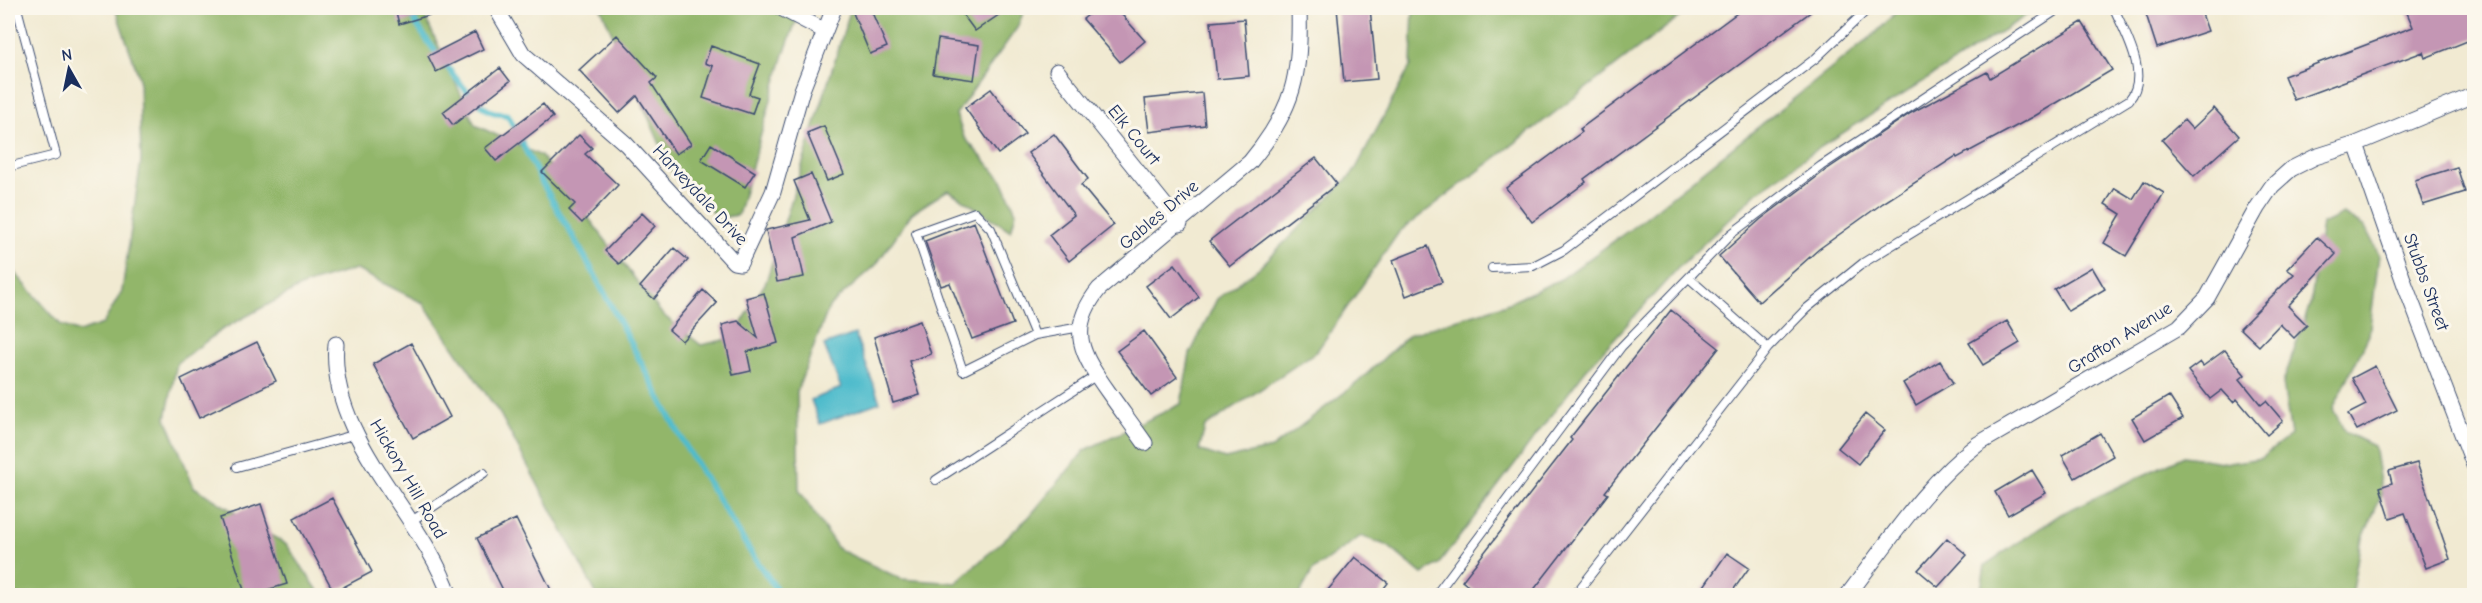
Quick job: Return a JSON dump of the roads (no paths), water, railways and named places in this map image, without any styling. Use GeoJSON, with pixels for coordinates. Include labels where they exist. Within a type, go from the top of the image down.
{"type":"FeatureCollection","features":[{"type":"Feature","properties":{"kind":"street","name":"Harveydale Drive"},"geometry":{"type":"LineString","coordinates":[[496,8],[523,54],[626,144],[711,238],[734,262],[740,263],[773,192],[802,90],[834,8]]}},
{"type":"Feature","properties":{"kind":"street"},"geometry":{"type":"LineString","coordinates":[[780,8],[825,31]]}},
{"type":"Feature","properties":{"kind":"street","name":"Gables Drive"},"geometry":{"type":"LineString","coordinates":[[1145,443],[1083,353],[1081,327],[1089,302],[1099,289],[1180,224],[1250,162],[1280,120],[1298,71],[1299,8]]}},
{"type":"Feature","properties":{"kind":"street","name":"Elk Court"},"geometry":{"type":"LineString","coordinates":[[1057,71],[1180,224]]}},
{"type":"Feature","properties":{"kind":"street","name":"Grafton Avenue"},"geometry":{"type":"LineString","coordinates":[[1847,596],[1939,478],[1957,460],[1978,444],[2179,327],[2207,298],[2272,186],[2303,162],[2356,144],[2475,95]]}},
{"type":"Feature","properties":{"kind":"street","name":"Stubbs Street"},"geometry":{"type":"LineString","coordinates":[[2356,144],[2405,285],[2475,465]]}},
{"type":"Feature","properties":{"kind":"street","name":"Hickory Hill Road"},"geometry":{"type":"LineString","coordinates":[[336,344],[334,362],[338,382],[357,434],[450,596]]}},
{"type":"Feature","properties":{"kind":"lane"},"geometry":{"type":"LineString","coordinates":[[8,167],[56,155],[17,8]]}},
{"type":"Feature","properties":{"kind":"lane"},"geometry":{"type":"LineString","coordinates":[[1492,268],[1533,266],[1564,250],[1816,58],[1869,8]]}},
{"type":"Feature","properties":{"kind":"lane"},"geometry":{"type":"LineString","coordinates":[[1435,596],[1621,347],[1731,234],[1821,166],[2060,8]]}},
{"type":"Feature","properties":{"kind":"lane"},"geometry":{"type":"LineString","coordinates":[[1574,596],[1768,348],[1806,309],[1863,263],[2129,100],[2136,86],[2136,63],[2114,8]]}},
{"type":"Feature","properties":{"kind":"lane"},"geometry":{"type":"LineString","coordinates":[[1035,335],[991,229],[981,216],[975,212],[916,233],[963,371],[1035,335],[1081,327]]}},
{"type":"Feature","properties":{"kind":"lane"},"geometry":{"type":"LineString","coordinates":[[1689,278],[1768,348]]}},
{"type":"Feature","properties":{"kind":"lane"},"geometry":{"type":"LineString","coordinates":[[936,480],[1097,375]]}},
{"type":"Feature","properties":{"kind":"lane"},"geometry":{"type":"LineString","coordinates":[[237,466],[357,434]]}},
{"type":"Feature","properties":{"kind":"lane"},"geometry":{"type":"LineString","coordinates":[[409,523],[484,473]]}},
{"type":"Feature","properties":{"kind":"water"},"geometry":{"type":"Polygon","coordinates":[[[855,334],[880,402],[820,424],[811,400],[841,388],[824,345],[855,334]]]}},
{"type":"Feature","properties":{"kind":"waterway"},"geometry":{"type":"LineString","coordinates":[[407,8],[457,80],[470,94],[490,111],[508,115],[540,179],[591,268],[686,447],[750,551],[781,596]]}}]}
